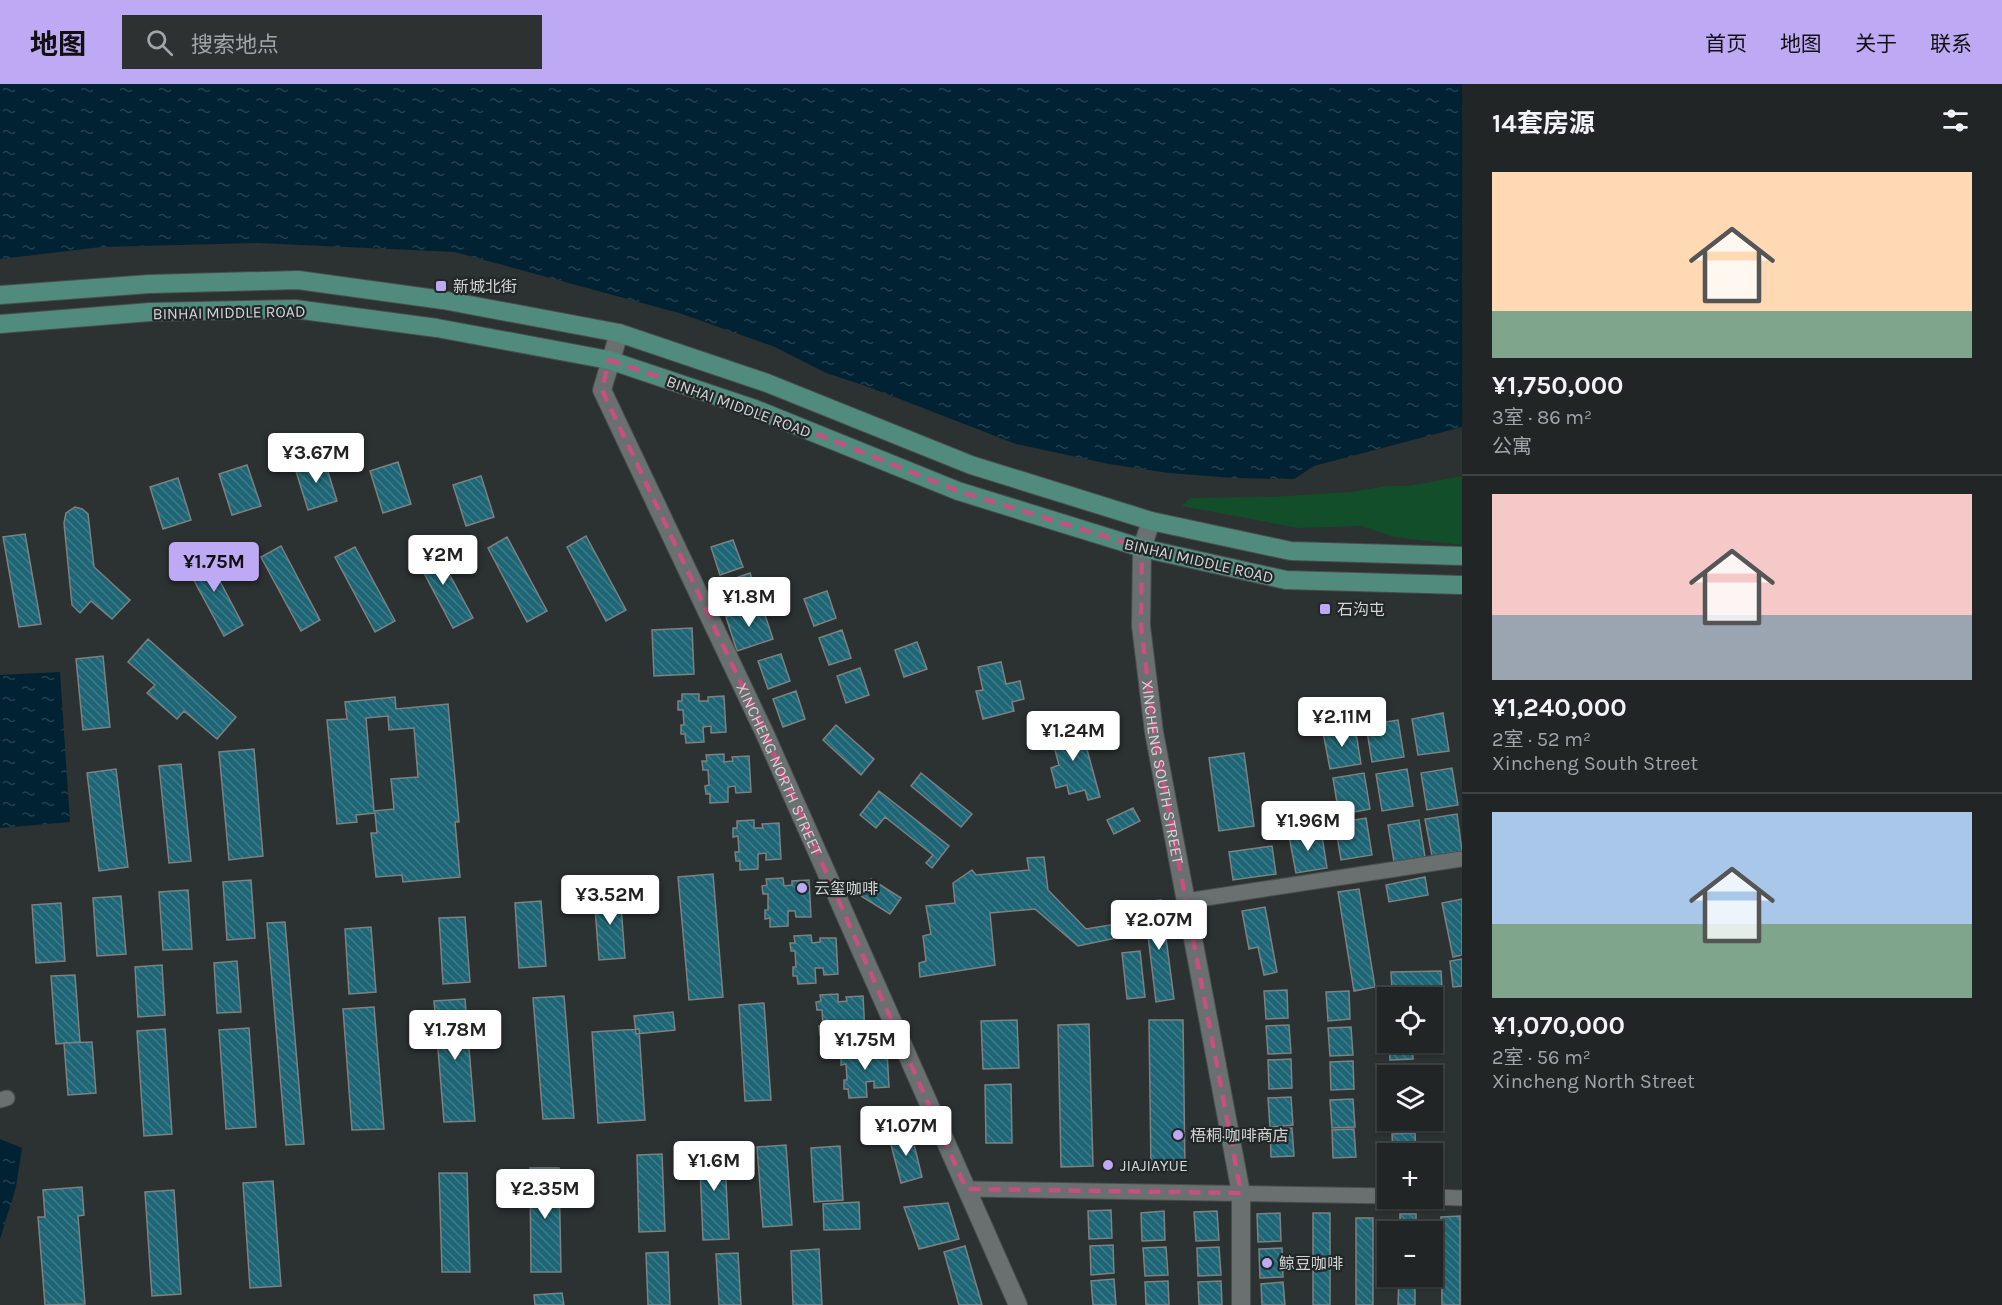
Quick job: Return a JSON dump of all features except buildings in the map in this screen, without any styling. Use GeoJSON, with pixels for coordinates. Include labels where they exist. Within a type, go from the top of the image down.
{"type":"FeatureCollection","features":[{"type":"Feature","properties":{"kind":"main road","name":"BINHAI MIDDLE ROAD"},"geometry":{"type":"LineString","coordinates":[[0,295],[149,284],[298,280],[443,300],[619,333],[767,383],[971,465],[1151,521],[1291,551],[1462,556]]}},
{"type":"Feature","properties":{"kind":"main road","name":"BINHAI MIDDLE ROAD"},"geometry":{"type":"LineString","coordinates":[[0,324],[150,312],[295,309],[437,328],[609,360],[754,409],[958,491],[1142,548],[1286,580],[1462,585]]}},
{"type":"Feature","properties":{"kind":"street","name":"XINCHENG NORTH STREET"},"geometry":{"type":"LineString","coordinates":[[619,333],[609,360],[602,390],[765,734],[1018,1305]]}},
{"type":"Feature","properties":{"kind":"street","name":"XINCHENG SOUTH STREET"},"geometry":{"type":"LineString","coordinates":[[1151,521],[1142,548],[1141,626],[1153,721],[1241,1193],[1241,1305]]}},
{"type":"Feature","properties":{"kind":"street"},"geometry":{"type":"LineString","coordinates":[[1186,901],[1462,859]]}},
{"type":"Feature","properties":{"kind":"street"},"geometry":{"type":"LineString","coordinates":[[966,1189],[1377,1196]]}},
{"type":"Feature","properties":{"kind":"street"},"geometry":{"type":"LineString","coordinates":[[1443,1197],[1462,1198]]}},
{"type":"Feature","properties":{"kind":"highlighted area"},"geometry":{"type":"Polygon","coordinates":[[[609,360],[755,409],[958,491],[1142,548],[1141,626],[1154,732],[1241,1193],[966,1189],[765,734],[602,390],[609,360]]]}},
{"type":"Feature","properties":{"kind":"green space"},"geometry":{"type":"Polygon","coordinates":[[[1462,476],[1462,545],[1394,537],[1361,526],[1298,528],[1182,506],[1190,498],[1270,497],[1352,492],[1387,486],[1409,486],[1462,476]]]}},
{"type":"Feature","properties":{"kind":"water"},"geometry":{"type":"Polygon","coordinates":[[[0,84],[1462,84],[1462,427],[1314,466],[1294,479],[1234,478],[1169,473],[1109,464],[1016,444],[866,386],[826,373],[775,347],[679,313],[455,252],[258,243],[101,247],[0,259],[0,84]]]}},
{"type":"Feature","properties":{"kind":"water"},"geometry":{"type":"Polygon","coordinates":[[[60,672],[70,822],[0,828],[0,675],[60,672]]]}},
{"type":"Feature","properties":{"kind":"water"},"geometry":{"type":"Polygon","coordinates":[[[0,1139],[22,1148],[16,1187],[0,1239],[0,1139]]]}},
{"type":"Feature","properties":{"kind":"place","name":"新城北街"},"geometry":{"type":"Point","coordinates":[441,286]}},
{"type":"Feature","properties":{"kind":"place","name":"石沟屯"},"geometry":{"type":"Point","coordinates":[1325,609]}},
{"type":"Feature","properties":{"kind":"place","name":"云玺咖啡"},"geometry":{"type":"Point","coordinates":[802,888]}},
{"type":"Feature","properties":{"kind":"place","name":"梧桐·咖啡商店"},"geometry":{"type":"Point","coordinates":[1178,1135]}},
{"type":"Feature","properties":{"kind":"place","name":"JIAJIAYUE"},"geometry":{"type":"Point","coordinates":[1108,1165]}},
{"type":"Feature","properties":{"kind":"place","name":"鲸豆咖啡"},"geometry":{"type":"Point","coordinates":[1267,1263]}}]}
